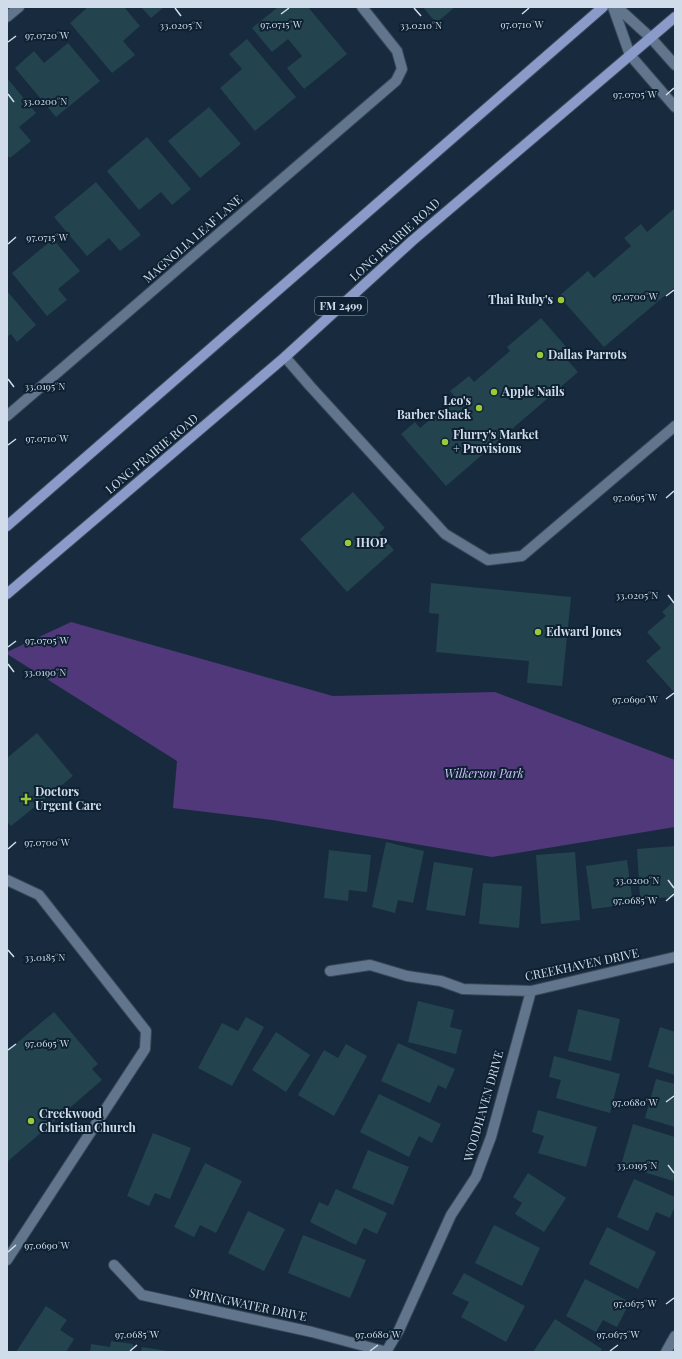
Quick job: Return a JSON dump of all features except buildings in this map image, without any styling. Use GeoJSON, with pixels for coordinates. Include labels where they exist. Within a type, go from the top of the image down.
{"type":"FeatureCollection","features":[{"type":"Feature","properties":{"kind":"main road"},"geometry":{"type":"LineString","coordinates":[[7,526],[603,7]]}},
{"type":"Feature","properties":{"kind":"main road","name":"LONG PRAIRIE ROAD"},"geometry":{"type":"LineString","coordinates":[[7,594],[285,357],[412,241],[675,17]]}},
{"type":"Feature","properties":{"kind":"street"},"geometry":{"type":"LineString","coordinates":[[7,17],[18,7]]}},
{"type":"Feature","properties":{"kind":"street","name":"MAGNOLIA LEAF LANE"},"geometry":{"type":"LineString","coordinates":[[7,416],[396,81],[402,69],[397,51],[362,7]]}},
{"type":"Feature","properties":{"kind":"street"},"geometry":{"type":"LineString","coordinates":[[613,7],[630,55],[675,107]]}},
{"type":"Feature","properties":{"kind":"street"},"geometry":{"type":"LineString","coordinates":[[617,7],[651,38],[675,66]]}},
{"type":"Feature","properties":{"kind":"street"},"geometry":{"type":"LineString","coordinates":[[285,357],[445,534],[488,560],[522,556],[675,426]]}},
{"type":"Feature","properties":{"kind":"street"},"geometry":{"type":"LineString","coordinates":[[7,880],[40,895],[146,1031],[145,1049],[7,1260]]}},
{"type":"Feature","properties":{"kind":"street","name":"CREEKHAVEN DRIVE"},"geometry":{"type":"LineString","coordinates":[[330,971],[370,965],[407,976],[441,981],[463,989],[530,991],[675,957]]}},
{"type":"Feature","properties":{"kind":"street","name":"WOODHAVEN DRIVE"},"geometry":{"type":"LineString","coordinates":[[387,1352],[399,1330],[451,1215],[476,1177],[491,1137],[530,991]]}},
{"type":"Feature","properties":{"kind":"street","name":"SPRINGWATER DRIVE"},"geometry":{"type":"LineString","coordinates":[[114,1265],[142,1294],[312,1332],[387,1352]]}},
{"type":"Feature","properties":{"kind":"street"},"geometry":{"type":"LineString","coordinates":[[666,1352],[675,1336]]}},
{"type":"Feature","properties":{"kind":"green space","name":"Wilkerson Park"},"geometry":{"type":"Polygon","coordinates":[[[71,622],[333,696],[495,692],[675,760],[675,827],[492,857],[272,820],[173,808],[177,761],[7,654],[7,652],[71,622]]]}},
{"type":"Feature","properties":{"kind":"place","name":"Thai Ruby's"},"geometry":{"type":"Point","coordinates":[561,300]}},
{"type":"Feature","properties":{"kind":"place","name":"Dallas Parrots"},"geometry":{"type":"Point","coordinates":[540,355]}},
{"type":"Feature","properties":{"kind":"place","name":"Apple Nails"},"geometry":{"type":"Point","coordinates":[494,392]}},
{"type":"Feature","properties":{"kind":"place","name":"Leo's Barber Shack"},"geometry":{"type":"Point","coordinates":[479,408]}},
{"type":"Feature","properties":{"kind":"place","name":"Flurry's Market + Provisions"},"geometry":{"type":"Point","coordinates":[445,442]}},
{"type":"Feature","properties":{"kind":"place","name":"IHOP"},"geometry":{"type":"Point","coordinates":[348,543]}},
{"type":"Feature","properties":{"kind":"place","name":"Edward Jones"},"geometry":{"type":"Point","coordinates":[538,632]}},
{"type":"Feature","properties":{"kind":"place","name":"Doctors Urgent Care"},"geometry":{"type":"Point","coordinates":[26,799]}},
{"type":"Feature","properties":{"kind":"place","name":"Creekwood Christian Church"},"geometry":{"type":"Point","coordinates":[31,1121]}}]}
